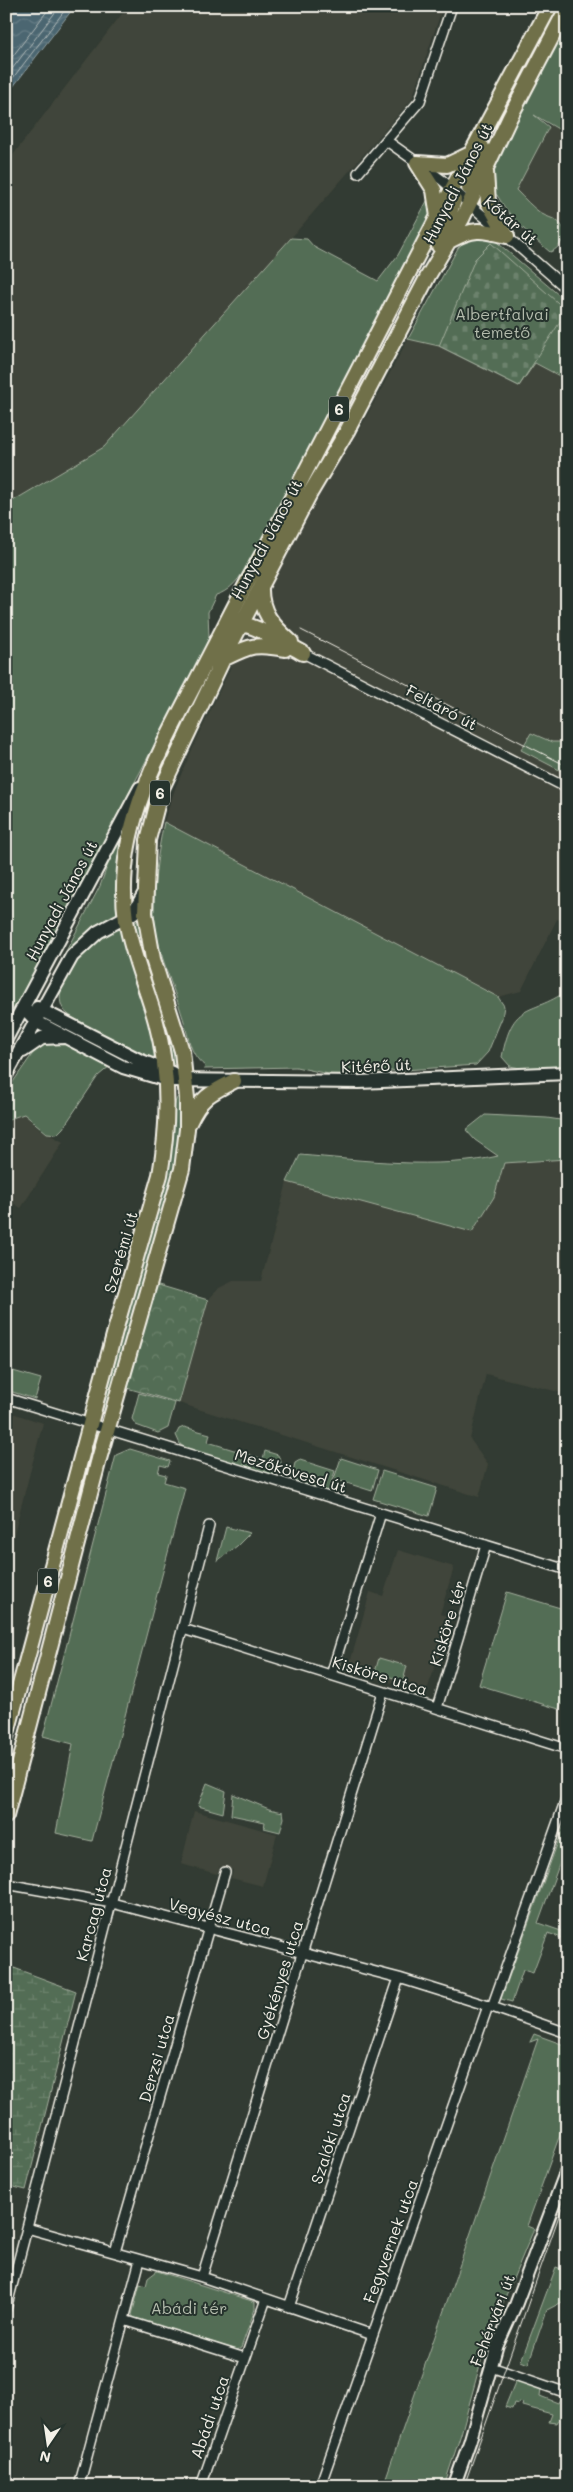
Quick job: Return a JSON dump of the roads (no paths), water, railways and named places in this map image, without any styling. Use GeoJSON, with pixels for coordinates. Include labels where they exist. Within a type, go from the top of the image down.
{"type":"FeatureCollection","features":[{"type":"Feature","properties":{"kind":"main road","name":"Hunyadi János út"},"geometry":{"type":"LineString","coordinates":[[6,1039],[149,773],[470,154],[550,6]]}},
{"type":"Feature","properties":{"kind":"main road","name":"Hunyadi János út"},"geometry":{"type":"LineString","coordinates":[[6,1076],[72,956],[98,932],[133,913],[144,894],[148,840],[161,790],[223,659],[309,495],[361,406],[428,276],[469,204],[567,8]]}},
{"type":"Feature","properties":{"kind":"main road"},"geometry":{"type":"LineString","coordinates":[[469,204],[470,184],[493,114]]}},
{"type":"Feature","properties":{"kind":"main road"},"geometry":{"type":"LineString","coordinates":[[417,163],[447,165],[470,154]]}},
{"type":"Feature","properties":{"kind":"main road"},"geometry":{"type":"LineString","coordinates":[[417,163],[434,190],[438,218]]}},
{"type":"Feature","properties":{"kind":"main road"},"geometry":{"type":"LineString","coordinates":[[486,170],[488,202],[507,236]]}},
{"type":"Feature","properties":{"kind":"main road"},"geometry":{"type":"LineString","coordinates":[[428,276],[454,199],[452,189]]}},
{"type":"Feature","properties":{"kind":"main road"},"geometry":{"type":"LineString","coordinates":[[449,241],[474,230],[484,230],[507,236]]}},
{"type":"Feature","properties":{"kind":"main road"},"geometry":{"type":"LineString","coordinates":[[261,586],[260,598],[266,616],[302,653]]}},
{"type":"Feature","properties":{"kind":"main road"},"geometry":{"type":"LineString","coordinates":[[223,628],[234,622],[242,623],[302,653]]}},
{"type":"Feature","properties":{"kind":"main road"},"geometry":{"type":"LineString","coordinates":[[223,659],[248,646],[261,645],[302,653]]}},
{"type":"Feature","properties":{"kind":"main road","name":"Szerémi út"},"geometry":{"type":"LineString","coordinates":[[6,1737],[90,1424],[160,1176],[167,1128],[166,1075],[160,1037],[136,964],[126,918],[125,874],[128,845],[134,818],[149,773]]}},
{"type":"Feature","properties":{"kind":"main road","name":"6"},"geometry":{"type":"LineString","coordinates":[[6,1816],[108,1430],[182,1169],[186,1129],[185,1079],[177,1032],[149,941],[144,894]]}},
{"type":"Feature","properties":{"kind":"main road","name":"Kitérő út"},"geometry":{"type":"LineString","coordinates":[[24,1008],[32,1007],[43,1010],[166,1075]]}},
{"type":"Feature","properties":{"kind":"main road","name":"Kitérő út"},"geometry":{"type":"LineString","coordinates":[[24,1008],[37,1022],[124,1067],[185,1079],[360,1082],[567,1073]]}},
{"type":"Feature","properties":{"kind":"main road"},"geometry":{"type":"LineString","coordinates":[[20,1053],[42,1038],[66,1037]]}},
{"type":"Feature","properties":{"kind":"main road"},"geometry":{"type":"LineString","coordinates":[[186,1129],[203,1099],[210,1093],[234,1081]]}},
{"type":"Feature","properties":{"kind":"street"},"geometry":{"type":"LineString","coordinates":[[358,173],[424,95],[452,6]]}},
{"type":"Feature","properties":{"kind":"street","name":"Kőtár út"},"geometry":{"type":"LineString","coordinates":[[386,141],[452,189],[567,289]]}},
{"type":"Feature","properties":{"kind":"street","name":"Feltáró út"},"geometry":{"type":"LineString","coordinates":[[302,653],[567,788]]}},
{"type":"Feature","properties":{"kind":"street","name":"Mezőkövesd út"},"geometry":{"type":"LineString","coordinates":[[6,1398],[567,1570]]}},
{"type":"Feature","properties":{"kind":"street"},"geometry":{"type":"LineString","coordinates":[[331,1675],[381,1513]]}},
{"type":"Feature","properties":{"kind":"street","name":"Karcag utca"},"geometry":{"type":"LineString","coordinates":[[6,2309],[184,1629],[209,1526]]}},
{"type":"Feature","properties":{"kind":"street","name":"Kisköre tér"},"geometry":{"type":"LineString","coordinates":[[437,1708],[486,1545]]}},
{"type":"Feature","properties":{"kind":"street","name":"Kisköre utca"},"geometry":{"type":"LineString","coordinates":[[184,1629],[567,1749]]}},
{"type":"Feature","properties":{"kind":"street","name":"Gyékényes utca"},"geometry":{"type":"LineString","coordinates":[[202,2277],[383,1692]]}},
{"type":"Feature","properties":{"kind":"street","name":"Fegyvernek utca"},"geometry":{"type":"LineString","coordinates":[[320,2486],[490,2006],[567,1796]]}},
{"type":"Feature","properties":{"kind":"street","name":"Derzsi utca"},"geometry":{"type":"LineString","coordinates":[[115,2252],[225,1872]]}},
{"type":"Feature","properties":{"kind":"street","name":"Vegyész utca"},"geometry":{"type":"LineString","coordinates":[[6,1884],[112,1903],[399,1978],[490,2006],[567,2033]]}},
{"type":"Feature","properties":{"kind":"street","name":"Szalóki utca"},"geometry":{"type":"LineString","coordinates":[[289,2307],[399,1978]]}},
{"type":"Feature","properties":{"kind":"street","name":"Fehérvári út"},"geometry":{"type":"LineString","coordinates":[[454,2486],[470,2441],[490,2367],[567,2169]]}},
{"type":"Feature","properties":{"kind":"street"},"geometry":{"type":"LineString","coordinates":[[27,2228],[202,2277],[373,2335]]}},
{"type":"Feature","properties":{"kind":"street"},"geometry":{"type":"LineString","coordinates":[[79,2486],[140,2260]]}},
{"type":"Feature","properties":{"kind":"street"},"geometry":{"type":"LineString","coordinates":[[124,2320],[245,2358],[266,2299]]}},
{"type":"Feature","properties":{"kind":"street","name":"Abádi utca"},"geometry":{"type":"LineString","coordinates":[[201,2486],[245,2358]]}},
{"type":"Feature","properties":{"kind":"street"},"geometry":{"type":"LineString","coordinates":[[490,2367],[567,2393]]}},
{"type":"Feature","properties":{"kind":"water"},"geometry":{"type":"Polygon","coordinates":[[[6,6],[75,6],[6,96],[6,6]]]}},
{"type":"Feature","properties":{"kind":"tram line"},"geometry":{"type":"LineString","coordinates":[[301,630],[567,766]]}},
{"type":"Feature","properties":{"kind":"tram line"},"geometry":{"type":"LineString","coordinates":[[464,2486],[567,2193]]}},
{"type":"Feature","properties":{"kind":"park label","name":"Albertfalvai temető"},"geometry":{"type":"Point","coordinates":[502,322]}},
{"type":"Feature","properties":{"kind":"park label","name":"Abádi tér"},"geometry":{"type":"Point","coordinates":[189,2307]}}]}
